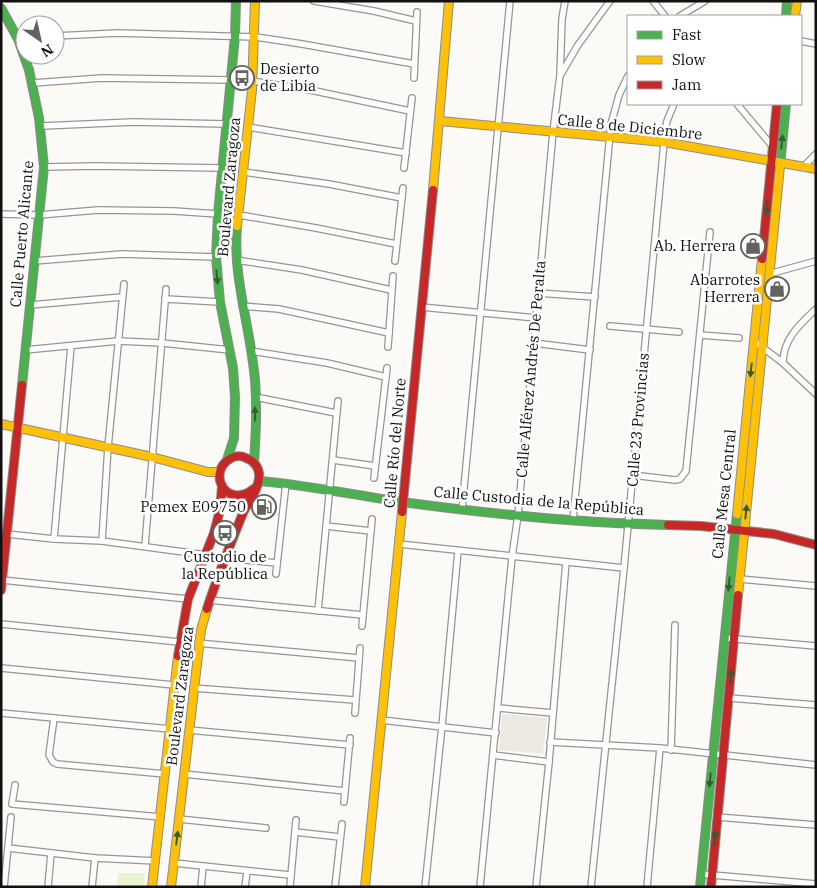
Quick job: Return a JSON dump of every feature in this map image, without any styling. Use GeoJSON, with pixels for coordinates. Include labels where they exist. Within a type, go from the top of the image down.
{"type":"FeatureCollection","features":[{"type":"Feature","properties":{"kind":"main road","name":"Boulevard Zaragoza"},"geometry":{"type":"LineString","coordinates":[[227,460],[234,438],[233,368],[220,302],[216,257],[218,214],[235,36],[236,1]]}},
{"type":"Feature","properties":{"kind":"main road","name":"Boulevard Zaragoza"},"geometry":{"type":"LineString","coordinates":[[254,463],[255,397],[252,351],[242,306],[236,260],[236,234],[240,215],[256,37],[255,1]]}},
{"type":"Feature","properties":{"kind":"main road","name":"Calle Río del Norte"},"geometry":{"type":"LineString","coordinates":[[365,887],[440,121],[449,1]]}},
{"type":"Feature","properties":{"kind":"main road"},"geometry":{"type":"LineString","coordinates":[[786,15],[787,1]]}},
{"type":"Feature","properties":{"kind":"main road"},"geometry":{"type":"LineString","coordinates":[[795,15],[797,1]]}},
{"type":"Feature","properties":{"kind":"main road","name":"Calle Puerto Alicante"},"geometry":{"type":"LineString","coordinates":[[1,8],[15,29]]}},
{"type":"Feature","properties":{"kind":"main road","name":"Calle Puerto Alicante"},"geometry":{"type":"LineString","coordinates":[[1,590],[44,167],[42,126],[28,65]]}},
{"type":"Feature","properties":{"kind":"main road","name":"Calle Mesa Central"},"geometry":{"type":"LineString","coordinates":[[700,887],[777,105]]}},
{"type":"Feature","properties":{"kind":"main road","name":"Calle Mesa Central"},"geometry":{"type":"LineString","coordinates":[[711,887],[786,105]]}},
{"type":"Feature","properties":{"kind":"main road","name":"Calle 8 de Diciembre"},"geometry":{"type":"LineString","coordinates":[[440,121],[664,142],[816,169]]}},
{"type":"Feature","properties":{"kind":"main road"},"geometry":{"type":"LineString","coordinates":[[1,424],[152,457],[208,472],[219,472]]}},
{"type":"Feature","properties":{"kind":"main road"},"geometry":{"type":"LineString","coordinates":[[238,456],[250,459],[254,463],[259,471],[257,485],[248,494],[236,496],[230,494],[222,486],[219,472],[227,460],[238,456]]}},
{"type":"Feature","properties":{"kind":"main road","name":"Calle Custodia de la República"},"geometry":{"type":"LineString","coordinates":[[257,485],[286,483],[403,502],[518,515],[628,524],[734,529],[774,534],[816,545]]}},
{"type":"Feature","properties":{"kind":"main road","name":"Boulevard Zaragoza"},"geometry":{"type":"LineString","coordinates":[[171,887],[198,643],[209,600],[246,504],[257,485]]}},
{"type":"Feature","properties":{"kind":"main road","name":"Boulevard Zaragoza"},"geometry":{"type":"LineString","coordinates":[[152,887],[162,817],[179,642],[188,599],[206,555],[220,510],[222,486]]}},
{"type":"Feature","properties":{"kind":"street"},"geometry":{"type":"LineString","coordinates":[[314,1],[416,20]]}},
{"type":"Feature","properties":{"kind":"street"},"geometry":{"type":"LineString","coordinates":[[462,509],[510,1]]}},
{"type":"Feature","properties":{"kind":"street","name":"Calle Alférez Andrés De Peralta"},"geometry":{"type":"LineString","coordinates":[[480,887],[512,557],[518,515],[553,132],[560,75],[562,19],[565,1]]}},
{"type":"Feature","properties":{"kind":"street"},"geometry":{"type":"LineString","coordinates":[[560,75],[578,45],[610,1]]}},
{"type":"Feature","properties":{"kind":"street"},"geometry":{"type":"LineString","coordinates":[[653,1],[665,15]]}},
{"type":"Feature","properties":{"kind":"street"},"geometry":{"type":"LineString","coordinates":[[682,15],[705,1]]}},
{"type":"Feature","properties":{"kind":"street"},"geometry":{"type":"LineString","coordinates":[[414,78],[417,12]]}},
{"type":"Feature","properties":{"kind":"street"},"geometry":{"type":"LineString","coordinates":[[65,36],[118,33],[256,37],[414,64]]}},
{"type":"Feature","properties":{"kind":"street"},"geometry":{"type":"LineString","coordinates":[[802,41],[816,44]]}},
{"type":"Feature","properties":{"kind":"street"},"geometry":{"type":"LineString","coordinates":[[33,83],[110,78],[231,80]]}},
{"type":"Feature","properties":{"kind":"street"},"geometry":{"type":"LineString","coordinates":[[573,520],[614,110],[627,78]]}},
{"type":"Feature","properties":{"kind":"street"},"geometry":{"type":"LineString","coordinates":[[252,81],[334,94],[410,111]]}},
{"type":"Feature","properties":{"kind":"street"},"geometry":{"type":"LineString","coordinates":[[404,168],[412,98]]}},
{"type":"Feature","properties":{"kind":"street","name":"Calle 23 Provincias"},"geometry":{"type":"LineString","coordinates":[[591,887],[624,568],[664,142],[667,121],[674,105]]}},
{"type":"Feature","properties":{"kind":"street"},"geometry":{"type":"LineString","coordinates":[[738,105],[773,146]]}},
{"type":"Feature","properties":{"kind":"street"},"geometry":{"type":"LineString","coordinates":[[42,126],[133,122],[227,124]]}},
{"type":"Feature","properties":{"kind":"street"},"geometry":{"type":"LineString","coordinates":[[248,127],[406,153]]}},
{"type":"Feature","properties":{"kind":"street"},"geometry":{"type":"LineString","coordinates":[[804,166],[816,154]]}},
{"type":"Feature","properties":{"kind":"street"},"geometry":{"type":"LineString","coordinates":[[44,167],[223,168]]}},
{"type":"Feature","properties":{"kind":"street"},"geometry":{"type":"LineString","coordinates":[[244,172],[329,184],[402,198]]}},
{"type":"Feature","properties":{"kind":"street"},"geometry":{"type":"LineString","coordinates":[[395,261],[403,188]]}},
{"type":"Feature","properties":{"kind":"street"},"geometry":{"type":"LineString","coordinates":[[1,214],[39,215],[98,210],[174,211],[218,214]]}},
{"type":"Feature","properties":{"kind":"street"},"geometry":{"type":"LineString","coordinates":[[240,215],[396,244]]}},
{"type":"Feature","properties":{"kind":"street"},"geometry":{"type":"LineString","coordinates":[[632,475],[675,480],[684,476],[686,471],[710,232]]}},
{"type":"Feature","properties":{"kind":"street"},"geometry":{"type":"LineString","coordinates":[[34,261],[122,254],[216,257]]}},
{"type":"Feature","properties":{"kind":"street"},"geometry":{"type":"LineString","coordinates":[[236,260],[302,270],[391,290]]}},
{"type":"Feature","properties":{"kind":"street"},"geometry":{"type":"LineString","coordinates":[[770,274],[816,261]]}},
{"type":"Feature","properties":{"kind":"street"},"geometry":{"type":"LineString","coordinates":[[388,347],[393,276]]}},
{"type":"Feature","properties":{"kind":"street"},"geometry":{"type":"LineString","coordinates":[[102,541],[108,447],[124,284]]}},
{"type":"Feature","properties":{"kind":"street"},"geometry":{"type":"LineString","coordinates":[[145,546],[166,289]]}},
{"type":"Feature","properties":{"kind":"street"},"geometry":{"type":"LineString","coordinates":[[538,293],[595,297]]}},
{"type":"Feature","properties":{"kind":"street"},"geometry":{"type":"LineString","coordinates":[[30,305],[122,297]]}},
{"type":"Feature","properties":{"kind":"street"},"geometry":{"type":"LineString","coordinates":[[165,299],[220,302]]}},
{"type":"Feature","properties":{"kind":"street"},"geometry":{"type":"LineString","coordinates":[[242,306],[279,309],[389,333]]}},
{"type":"Feature","properties":{"kind":"street"},"geometry":{"type":"LineString","coordinates":[[421,307],[536,318]]}},
{"type":"Feature","properties":{"kind":"street"},"geometry":{"type":"LineString","coordinates":[[783,363],[785,347],[793,332],[816,308]]}},
{"type":"Feature","properties":{"kind":"street"},"geometry":{"type":"LineString","coordinates":[[610,326],[679,332]]}},
{"type":"Feature","properties":{"kind":"street"},"geometry":{"type":"LineString","coordinates":[[700,335],[739,338]]}},
{"type":"Feature","properties":{"kind":"street"},"geometry":{"type":"LineString","coordinates":[[25,350],[118,341],[162,343],[230,350]]}},
{"type":"Feature","properties":{"kind":"street"},"geometry":{"type":"LineString","coordinates":[[754,341],[815,391]]}},
{"type":"Feature","properties":{"kind":"street"},"geometry":{"type":"LineString","coordinates":[[534,343],[590,350]]}},
{"type":"Feature","properties":{"kind":"street"},"geometry":{"type":"LineString","coordinates":[[54,540],[71,346]]}},
{"type":"Feature","properties":{"kind":"street"},"geometry":{"type":"LineString","coordinates":[[252,351],[327,363],[386,377]]}},
{"type":"Feature","properties":{"kind":"street"},"geometry":{"type":"LineString","coordinates":[[374,478],[387,368]]}},
{"type":"Feature","properties":{"kind":"street"},"geometry":{"type":"LineString","coordinates":[[255,397],[336,413]]}},
{"type":"Feature","properties":{"kind":"street"},"geometry":{"type":"LineString","coordinates":[[318,611],[338,401]]}},
{"type":"Feature","properties":{"kind":"street"},"geometry":{"type":"LineString","coordinates":[[333,460],[375,466]]}},
{"type":"Feature","properties":{"kind":"street"},"geometry":{"type":"LineString","coordinates":[[276,574],[286,483]]}},
{"type":"Feature","properties":{"kind":"street"},"geometry":{"type":"LineString","coordinates":[[362,626],[372,519]]}},
{"type":"Feature","properties":{"kind":"street"},"geometry":{"type":"LineString","coordinates":[[326,526],[371,531]]}},
{"type":"Feature","properties":{"kind":"street"},"geometry":{"type":"LineString","coordinates":[[7,534],[54,540],[102,541],[206,555]]}},
{"type":"Feature","properties":{"kind":"street"},"geometry":{"type":"LineString","coordinates":[[399,544],[624,568]]}},
{"type":"Feature","properties":{"kind":"street"},"geometry":{"type":"LineString","coordinates":[[425,887],[458,551]]}},
{"type":"Feature","properties":{"kind":"street"},"geometry":{"type":"LineString","coordinates":[[225,558],[277,563]]}},
{"type":"Feature","properties":{"kind":"street"},"geometry":{"type":"LineString","coordinates":[[536,887],[566,562]]}},
{"type":"Feature","properties":{"kind":"street"},"geometry":{"type":"LineString","coordinates":[[740,579],[816,586]]}},
{"type":"Feature","properties":{"kind":"street"},"geometry":{"type":"LineString","coordinates":[[2,580],[188,599]]}},
{"type":"Feature","properties":{"kind":"street"},"geometry":{"type":"LineString","coordinates":[[209,600],[363,615]]}},
{"type":"Feature","properties":{"kind":"street"},"geometry":{"type":"LineString","coordinates":[[1,624],[179,642]]}},
{"type":"Feature","properties":{"kind":"street"},"geometry":{"type":"LineString","coordinates":[[671,750],[675,625]]}},
{"type":"Feature","properties":{"kind":"street"},"geometry":{"type":"LineString","coordinates":[[725,638],[816,646]]}},
{"type":"Feature","properties":{"kind":"street"},"geometry":{"type":"LineString","coordinates":[[198,643],[359,658]]}},
{"type":"Feature","properties":{"kind":"street"},"geometry":{"type":"LineString","coordinates":[[355,713],[360,648]]}},
{"type":"Feature","properties":{"kind":"street"},"geometry":{"type":"LineString","coordinates":[[1,668],[174,685]]}},
{"type":"Feature","properties":{"kind":"street"},"geometry":{"type":"LineString","coordinates":[[193,688],[355,700]]}},
{"type":"Feature","properties":{"kind":"street"},"geometry":{"type":"LineString","coordinates":[[729,698],[816,705]]}},
{"type":"Feature","properties":{"kind":"street"},"geometry":{"type":"LineString","coordinates":[[498,708],[553,713]]}},
{"type":"Feature","properties":{"kind":"street"},"geometry":{"type":"LineString","coordinates":[[1,713],[170,729]]}},
{"type":"Feature","properties":{"kind":"street"},"geometry":{"type":"LineString","coordinates":[[54,718],[49,755],[49,759],[52,762],[165,774]]}},
{"type":"Feature","properties":{"kind":"street"},"geometry":{"type":"LineString","coordinates":[[381,720],[496,733]]}},
{"type":"Feature","properties":{"kind":"street"},"geometry":{"type":"LineString","coordinates":[[189,730],[350,742],[344,802]]}},
{"type":"Feature","properties":{"kind":"street"},"geometry":{"type":"LineString","coordinates":[[550,742],[660,748],[816,765]]}},
{"type":"Feature","properties":{"kind":"street"},"geometry":{"type":"LineString","coordinates":[[647,887],[660,748]]}},
{"type":"Feature","properties":{"kind":"street"},"geometry":{"type":"LineString","coordinates":[[493,755],[549,762]]}},
{"type":"Feature","properties":{"kind":"street"},"geometry":{"type":"LineString","coordinates":[[184,774],[345,791]]}},
{"type":"Feature","properties":{"kind":"street"},"geometry":{"type":"LineString","coordinates":[[15,785],[12,804],[162,817]]}},
{"type":"Feature","properties":{"kind":"street"},"geometry":{"type":"LineString","coordinates":[[4,887],[11,817]]}},
{"type":"Feature","properties":{"kind":"street"},"geometry":{"type":"LineString","coordinates":[[717,817],[816,825]]}},
{"type":"Feature","properties":{"kind":"street"},"geometry":{"type":"LineString","coordinates":[[180,819],[266,828]]}},
{"type":"Feature","properties":{"kind":"street"},"geometry":{"type":"LineString","coordinates":[[290,887],[296,820]]}},
{"type":"Feature","properties":{"kind":"street"},"geometry":{"type":"LineString","coordinates":[[335,887],[342,824]]}},
{"type":"Feature","properties":{"kind":"street"},"geometry":{"type":"LineString","coordinates":[[295,832],[340,837]]}},
{"type":"Feature","properties":{"kind":"street"},"geometry":{"type":"LineString","coordinates":[[8,848],[95,858],[156,861]]}},
{"type":"Feature","properties":{"kind":"street"},"geometry":{"type":"LineString","coordinates":[[48,887],[51,854]]}},
{"type":"Feature","properties":{"kind":"street"},"geometry":{"type":"LineString","coordinates":[[92,887],[95,858]]}},
{"type":"Feature","properties":{"kind":"street"},"geometry":{"type":"LineString","coordinates":[[174,863],[290,875]]}},
{"type":"Feature","properties":{"kind":"street"},"geometry":{"type":"LineString","coordinates":[[201,887],[203,867]]}},
{"type":"Feature","properties":{"kind":"street"},"geometry":{"type":"LineString","coordinates":[[245,887],[247,872]]}},
{"type":"Feature","properties":{"kind":"street"},"geometry":{"type":"LineString","coordinates":[[701,874],[816,884]]}},
{"type":"Feature","properties":{"kind":"green space"},"geometry":{"type":"Polygon","coordinates":[[[118,873],[145,873],[144,887],[117,887],[118,873]]]}},
{"type":"Feature","properties":{"kind":"shaded area"},"geometry":{"type":"Polygon","coordinates":[[[502,714],[547,718],[543,754],[499,750],[502,714]]]}},
{"type":"Feature","properties":{"kind":"traffic: fast"},"geometry":{"type":"LineString","coordinates":[[227,460],[234,438],[235,397],[233,368],[220,302],[216,257],[218,214],[235,36],[236,1]]}},
{"type":"Feature","properties":{"kind":"traffic: fast"},"geometry":{"type":"LineString","coordinates":[[786,15],[787,1]]}},
{"type":"Feature","properties":{"kind":"traffic: fast"},"geometry":{"type":"LineString","coordinates":[[1,8],[18,39],[29,70],[39,118],[44,167],[22,385]]}},
{"type":"Feature","properties":{"kind":"traffic: fast"},"geometry":{"type":"LineString","coordinates":[[780,166],[786,105]]}},
{"type":"Feature","properties":{"kind":"traffic: fast"},"geometry":{"type":"LineString","coordinates":[[237,226],[237,261],[256,388],[254,463]]}},
{"type":"Feature","properties":{"kind":"traffic: fast"},"geometry":{"type":"LineString","coordinates":[[259,481],[501,514],[568,520],[668,525]]}},
{"type":"Feature","properties":{"kind":"traffic: fast"},"geometry":{"type":"LineString","coordinates":[[700,887],[737,514]]}},
{"type":"Feature","properties":{"kind":"traffic: slow"},"geometry":{"type":"LineString","coordinates":[[237,226],[252,90],[255,1]]}},
{"type":"Feature","properties":{"kind":"traffic: slow"},"geometry":{"type":"LineString","coordinates":[[433,190],[449,1]]}},
{"type":"Feature","properties":{"kind":"traffic: slow"},"geometry":{"type":"LineString","coordinates":[[795,15],[797,1]]}},
{"type":"Feature","properties":{"kind":"traffic: slow"},"geometry":{"type":"LineString","coordinates":[[440,121],[664,142],[816,169]]}},
{"type":"Feature","properties":{"kind":"traffic: slow"},"geometry":{"type":"LineString","coordinates":[[738,595],[780,166]]}},
{"type":"Feature","properties":{"kind":"traffic: slow"},"geometry":{"type":"LineString","coordinates":[[737,514],[762,259]]}},
{"type":"Feature","properties":{"kind":"traffic: slow"},"geometry":{"type":"LineString","coordinates":[[1,424],[152,457],[208,472],[219,472]]}},
{"type":"Feature","properties":{"kind":"traffic: slow"},"geometry":{"type":"LineString","coordinates":[[365,887],[402,512]]}},
{"type":"Feature","properties":{"kind":"traffic: slow"},"geometry":{"type":"LineString","coordinates":[[171,887],[201,630],[207,609]]}},
{"type":"Feature","properties":{"kind":"traffic: slow"},"geometry":{"type":"LineString","coordinates":[[152,887],[178,656]]}},
{"type":"Feature","properties":{"kind":"traffic: jam"},"geometry":{"type":"LineString","coordinates":[[762,259],[777,105]]}},
{"type":"Feature","properties":{"kind":"traffic: jam"},"geometry":{"type":"LineString","coordinates":[[402,512],[433,190]]}},
{"type":"Feature","properties":{"kind":"traffic: jam"},"geometry":{"type":"LineString","coordinates":[[1,590],[22,385]]}},
{"type":"Feature","properties":{"kind":"traffic: jam"},"geometry":{"type":"LineString","coordinates":[[207,609],[243,513],[253,496],[259,478],[259,472],[252,461],[239,456],[228,460],[220,472],[220,479],[225,490],[237,495],[245,494],[255,488]]}},
{"type":"Feature","properties":{"kind":"traffic: jam"},"geometry":{"type":"LineString","coordinates":[[178,656],[188,599],[214,533],[220,510],[222,486]]}},
{"type":"Feature","properties":{"kind":"traffic: jam"},"geometry":{"type":"LineString","coordinates":[[668,525],[701,526],[774,534],[816,545]]}},
{"type":"Feature","properties":{"kind":"traffic: jam"},"geometry":{"type":"LineString","coordinates":[[711,887],[738,595]]}},
{"type":"Feature","properties":{"kind":"place","name":"Desierto de Libia"},"geometry":{"type":"Point","coordinates":[242,78]}},
{"type":"Feature","properties":{"kind":"place","name":"Ab. Herrera"},"geometry":{"type":"Point","coordinates":[753,246]}},
{"type":"Feature","properties":{"kind":"place","name":"Abarrotes Herrera"},"geometry":{"type":"Point","coordinates":[777,289]}},
{"type":"Feature","properties":{"kind":"place","name":"Pemex E09750"},"geometry":{"type":"Point","coordinates":[264,507]}},
{"type":"Feature","properties":{"kind":"place","name":"Custodio de la República"},"geometry":{"type":"Point","coordinates":[225,533]}}]}
